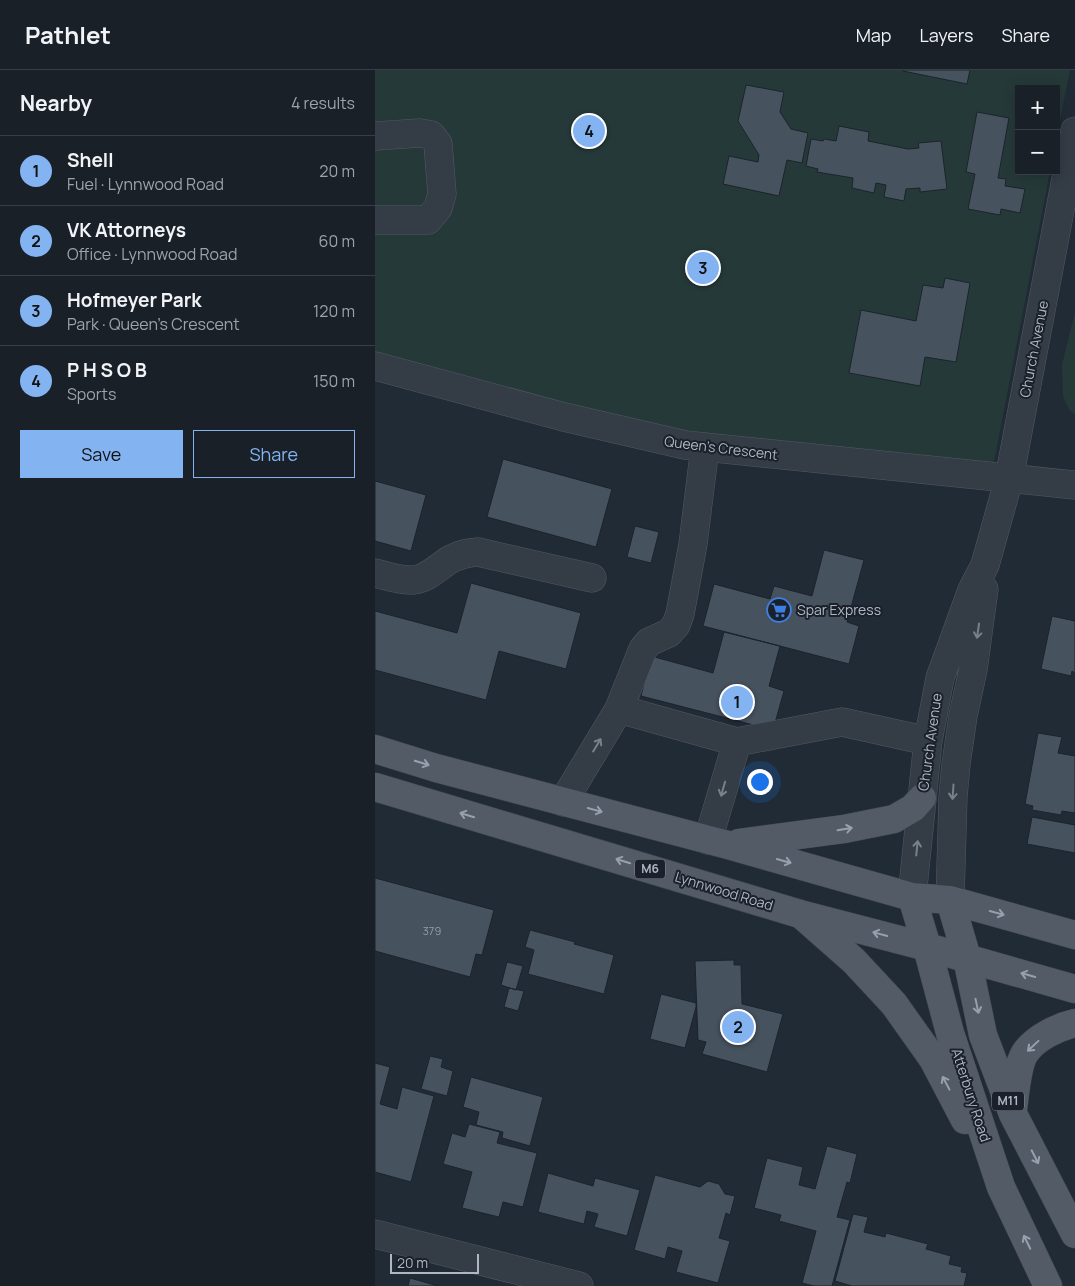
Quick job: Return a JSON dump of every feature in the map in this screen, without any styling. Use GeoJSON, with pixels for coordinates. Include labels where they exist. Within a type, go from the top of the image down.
{"type":"FeatureCollection","features":[{"type":"Feature","properties":{"kind":"main road"},"geometry":{"type":"LineString","coordinates":[[375,750],[912,896],[950,900],[1075,934]]}},
{"type":"Feature","properties":{"kind":"main road","name":"Lynnwood Road"},"geometry":{"type":"LineString","coordinates":[[375,787],[800,914],[927,947],[1075,989]]}},
{"type":"Feature","properties":{"kind":"main road"},"geometry":{"type":"LineString","coordinates":[[718,842],[844,829],[894,819],[913,808],[922,798]]}},
{"type":"Feature","properties":{"kind":"main road","name":"Atterbury Road"},"geometry":{"type":"LineString","coordinates":[[912,896],[950,1033],[1001,1188],[1049,1286]]}},
{"type":"Feature","properties":{"kind":"main road","name":"M11"},"geometry":{"type":"LineString","coordinates":[[950,900],[967,958],[983,1035],[1013,1114],[1075,1234]]}},
{"type":"Feature","properties":{"kind":"main road"},"geometry":{"type":"LineString","coordinates":[[800,914],[854,961],[894,1004],[933,1059],[1001,1188]]}},
{"type":"Feature","properties":{"kind":"main road"},"geometry":{"type":"LineString","coordinates":[[1013,1114],[1018,1075],[1025,1053],[1034,1043],[1055,1029],[1075,1023]]}},
{"type":"Feature","properties":{"kind":"street","name":"Church Avenue"},"geometry":{"type":"LineString","coordinates":[[912,896],[928,741],[940,678],[972,590],[985,565],[1009,479],[1075,131]]}},
{"type":"Feature","properties":{"kind":"street"},"geometry":{"type":"LineString","coordinates":[[375,136],[420,133],[431,135],[438,144],[442,194],[439,208],[428,220],[375,220]]}},
{"type":"Feature","properties":{"kind":"street","name":"Queen's Crescent"},"geometry":{"type":"LineString","coordinates":[[375,366],[563,417],[685,445],[1075,485]]}},
{"type":"Feature","properties":{"kind":"street"},"geometry":{"type":"LineString","coordinates":[[563,802],[619,709],[643,649],[649,642],[669,633],[676,625],[680,614],[693,544],[705,447]]}},
{"type":"Feature","properties":{"kind":"street"},"geometry":{"type":"LineString","coordinates":[[375,573],[403,580],[425,578],[451,559],[465,553],[478,552],[593,578]]}},
{"type":"Feature","properties":{"kind":"street","name":"Church Avenue"},"geometry":{"type":"LineString","coordinates":[[950,900],[953,797],[956,764],[963,716],[973,670],[984,594],[985,565]]}},
{"type":"Feature","properties":{"kind":"street"},"geometry":{"type":"LineString","coordinates":[[619,709],[737,742],[842,722],[928,741]]}},
{"type":"Feature","properties":{"kind":"street"},"geometry":{"type":"LineString","coordinates":[[718,842],[737,742]]}},
{"type":"Feature","properties":{"kind":"street"},"geometry":{"type":"LineString","coordinates":[[375,1234],[579,1286]]}},
{"type":"Feature","properties":{"kind":"shaded area"},"geometry":{"type":"Polygon","coordinates":[[[375,70],[1070,70],[1060,121],[1060,85],[1015,85],[1015,175],[1049,175],[994,462],[705,447],[375,364],[375,70]]]}},
{"type":"Feature","properties":{"kind":"shaded area"},"geometry":{"type":"Polygon","coordinates":[[[1075,312],[1075,414],[1070,411],[1063,396],[1062,365],[1075,312]]]}},
{"type":"Feature","properties":{"kind":"building"},"geometry":{"type":"Polygon","coordinates":[[[903,70],[970,70],[967,84],[903,70]]]}},
{"type":"Feature","properties":{"kind":"building"},"geometry":{"type":"Polygon","coordinates":[[[746,85],[784,92],[780,112],[791,129],[808,133],[802,163],[787,160],[779,196],[723,184],[729,156],[758,162],[759,155],[738,121],[746,85]]]}},
{"type":"Feature","properties":{"kind":"building"},"geometry":{"type":"Polygon","coordinates":[[[977,112],[1009,118],[998,178],[1006,179],[1005,186],[1025,189],[1020,213],[1001,209],[1000,215],[968,209],[975,174],[966,172],[977,112]]]}},
{"type":"Feature","properties":{"kind":"building"},"geometry":{"type":"Polygon","coordinates":[[[839,126],[869,132],[868,141],[908,149],[919,148],[918,143],[941,141],[947,189],[920,192],[920,188],[906,189],[904,201],[884,197],[886,185],[876,183],[874,193],[852,188],[853,178],[817,172],[818,169],[806,166],[811,139],[836,141],[839,126]]]}},
{"type":"Feature","properties":{"kind":"building"},"geometry":{"type":"Polygon","coordinates":[[[945,278],[970,283],[956,362],[925,357],[920,386],[849,373],[861,310],[916,321],[923,285],[943,288],[945,278]]]}},
{"type":"Feature","properties":{"kind":"building"},"geometry":{"type":"Polygon","coordinates":[[[503,459],[612,489],[596,547],[487,517],[503,459]]]}},
{"type":"Feature","properties":{"kind":"building"},"geometry":{"type":"Polygon","coordinates":[[[375,481],[426,495],[411,551],[375,541],[375,481]]]}},
{"type":"Feature","properties":{"kind":"building"},"geometry":{"type":"Polygon","coordinates":[[[635,526],[659,532],[651,563],[627,557],[635,526]]]}},
{"type":"Feature","properties":{"kind":"building","name":"Spar Express"},"geometry":{"type":"Polygon","coordinates":[[[824,550],[864,560],[847,622],[859,626],[849,664],[703,626],[714,584],[770,599],[774,586],[812,596],[824,550]]]}},
{"type":"Feature","properties":{"kind":"building"},"geometry":{"type":"Polygon","coordinates":[[[471,583],[581,613],[566,669],[499,651],[486,700],[375,670],[375,611],[457,633],[471,583]]]}},
{"type":"Feature","properties":{"kind":"building"},"geometry":{"type":"Polygon","coordinates":[[[1052,616],[1075,621],[1075,673],[1072,671],[1071,676],[1041,669],[1052,616]]]}},
{"type":"Feature","properties":{"kind":"building"},"geometry":{"type":"Polygon","coordinates":[[[724,632],[780,646],[769,686],[784,691],[773,730],[641,696],[651,656],[713,673],[724,632]]]}},
{"type":"Feature","properties":{"kind":"building"},"geometry":{"type":"Polygon","coordinates":[[[1038,733],[1062,737],[1058,753],[1075,756],[1075,813],[1062,811],[1061,815],[1032,810],[1033,806],[1025,804],[1038,733]]]}},
{"type":"Feature","properties":{"kind":"building"},"geometry":{"type":"Polygon","coordinates":[[[1032,817],[1075,825],[1075,853],[1027,844],[1032,817]]]}},
{"type":"Feature","properties":{"kind":"building"},"geometry":{"type":"Polygon","coordinates":[[[375,878],[494,910],[482,955],[476,954],[470,977],[375,951],[375,878]]]}},
{"type":"Feature","properties":{"kind":"building"},"geometry":{"type":"Polygon","coordinates":[[[530,930],[614,955],[604,994],[528,974],[534,950],[525,947],[530,930]]]}},
{"type":"Feature","properties":{"kind":"building"},"geometry":{"type":"Polygon","coordinates":[[[734,960],[734,965],[741,965],[742,1004],[783,1014],[767,1072],[702,1054],[706,1042],[698,1040],[695,961],[734,960]]]}},
{"type":"Feature","properties":{"kind":"building"},"geometry":{"type":"Polygon","coordinates":[[[507,962],[523,966],[516,990],[501,985],[507,962]]]}},
{"type":"Feature","properties":{"kind":"building"},"geometry":{"type":"Polygon","coordinates":[[[509,988],[524,991],[518,1011],[504,1007],[509,988]]]}},
{"type":"Feature","properties":{"kind":"building"},"geometry":{"type":"Polygon","coordinates":[[[661,994],[696,1003],[685,1048],[650,1039],[661,994]]]}},
{"type":"Feature","properties":{"kind":"building"},"geometry":{"type":"Polygon","coordinates":[[[430,1056],[443,1059],[441,1067],[453,1071],[447,1096],[421,1089],[430,1056]]]}},
{"type":"Feature","properties":{"kind":"building"},"geometry":{"type":"Polygon","coordinates":[[[375,1063],[390,1067],[380,1104],[397,1109],[402,1087],[434,1096],[411,1182],[375,1172],[375,1063]]]}},
{"type":"Feature","properties":{"kind":"building"},"geometry":{"type":"Polygon","coordinates":[[[471,1077],[543,1097],[530,1146],[502,1138],[503,1132],[476,1125],[479,1112],[463,1107],[471,1077]]]}},
{"type":"Feature","properties":{"kind":"building"},"geometry":{"type":"Polygon","coordinates":[[[469,1124],[500,1132],[497,1143],[537,1153],[523,1207],[503,1202],[499,1217],[462,1208],[472,1172],[443,1164],[452,1133],[465,1137],[469,1124]]]}},
{"type":"Feature","properties":{"kind":"building"},"geometry":{"type":"Polygon","coordinates":[[[827,1146],[857,1154],[850,1183],[847,1182],[837,1217],[850,1220],[832,1286],[814,1286],[802,1283],[816,1231],[779,1221],[781,1215],[754,1208],[767,1158],[803,1167],[799,1185],[815,1189],[827,1146]]]}},
{"type":"Feature","properties":{"kind":"building"},"geometry":{"type":"Polygon","coordinates":[[[548,1173],[593,1186],[595,1178],[640,1190],[627,1236],[594,1227],[598,1214],[587,1211],[584,1224],[538,1212],[548,1173]]]}},
{"type":"Feature","properties":{"kind":"building"},"geometry":{"type":"Polygon","coordinates":[[[655,1175],[700,1187],[708,1181],[719,1184],[725,1194],[735,1196],[730,1215],[726,1213],[719,1238],[730,1241],[718,1283],[676,1272],[682,1251],[668,1247],[665,1259],[634,1250],[655,1175]]]}},
{"type":"Feature","properties":{"kind":"building"},"geometry":{"type":"Polygon","coordinates":[[[853,1214],[868,1217],[864,1232],[885,1237],[886,1233],[928,1244],[926,1249],[951,1256],[949,1264],[962,1267],[961,1272],[967,1273],[964,1286],[852,1286],[835,1281],[853,1214]]]}},
{"type":"Feature","properties":{"kind":"building"},"geometry":{"type":"Polygon","coordinates":[[[410,1278],[438,1286],[408,1286],[410,1278]]]}},
{"type":"Feature","properties":{"kind":"place","name":"P H S O B"},"geometry":{"type":"Point","coordinates":[589,131]}},
{"type":"Feature","properties":{"kind":"place","name":"Hofmeyer Park"},"geometry":{"type":"Point","coordinates":[703,268]}},
{"type":"Feature","properties":{"kind":"place","name":"Spar Express"},"geometry":{"type":"Point","coordinates":[779,610]}},
{"type":"Feature","properties":{"kind":"place","name":"Shell"},"geometry":{"type":"Point","coordinates":[737,702]}},
{"type":"Feature","properties":{"kind":"place","name":"VK Attorneys"},"geometry":{"type":"Point","coordinates":[738,1027]}}]}
